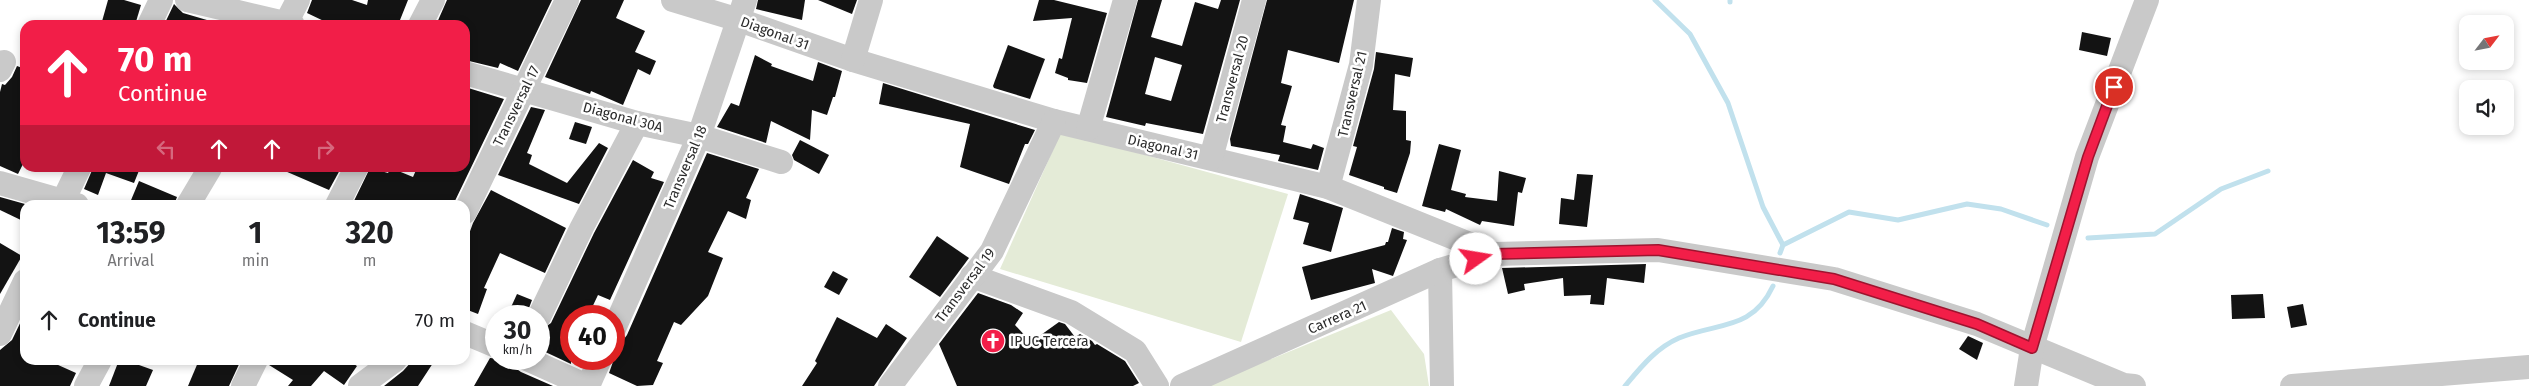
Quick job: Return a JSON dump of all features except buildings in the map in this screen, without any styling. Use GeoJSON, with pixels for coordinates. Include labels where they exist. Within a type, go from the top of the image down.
{"type":"FeatureCollection","features":[{"type":"Feature","properties":{"kind":"street"},"geometry":{"type":"LineString","coordinates":[[151,20],[161,0]]}},
{"type":"Feature","properties":{"kind":"street"},"geometry":{"type":"LineString","coordinates":[[188,0],[271,20]]}},
{"type":"Feature","properties":{"kind":"street"},"geometry":{"type":"LineString","coordinates":[[290,20],[298,0]]}},
{"type":"Feature","properties":{"kind":"street"},"geometry":{"type":"LineString","coordinates":[[423,20],[433,0]]}},
{"type":"Feature","properties":{"kind":"street","name":"Transversal 17"},"geometry":{"type":"LineString","coordinates":[[470,202],[567,0]]}},
{"type":"Feature","properties":{"kind":"street","name":"Diagonal 31"},"geometry":{"type":"LineString","coordinates":[[673,0],[742,10],[853,60],[1054,121],[1328,187],[1494,254],[1658,250],[1834,279],[1977,324],[2124,385],[2134,386]]}},
{"type":"Feature","properties":{"kind":"street"},"geometry":{"type":"LineString","coordinates":[[853,60],[871,0]]}},
{"type":"Feature","properties":{"kind":"street"},"geometry":{"type":"LineString","coordinates":[[1088,129],[1125,0]]}},
{"type":"Feature","properties":{"kind":"street","name":"Transversal 20"},"geometry":{"type":"LineString","coordinates":[[1211,158],[1254,0]]}},
{"type":"Feature","properties":{"kind":"street","name":"Transversal 21"},"geometry":{"type":"LineString","coordinates":[[1328,187],[1361,66],[1369,0]]}},
{"type":"Feature","properties":{"kind":"street"},"geometry":{"type":"LineString","coordinates":[[2026,386],[2032,348],[2088,157],[2147,0]]}},
{"type":"Feature","properties":{"kind":"street","name":"Transversal 18"},"geometry":{"type":"LineString","coordinates":[[625,305],[700,136],[742,10]]}},
{"type":"Feature","properties":{"kind":"street","name":"Diagonal 30A"},"geometry":{"type":"LineString","coordinates":[[470,74],[637,123],[700,136],[781,162]]}},
{"type":"Feature","properties":{"kind":"street","name":"Transversal 19"},"geometry":{"type":"LineString","coordinates":[[890,386],[992,251],[1054,121]]}},
{"type":"Feature","properties":{"kind":"street"},"geometry":{"type":"LineString","coordinates":[[545,305],[582,227],[637,123]]}},
{"type":"Feature","properties":{"kind":"street"},"geometry":{"type":"LineString","coordinates":[[68,200],[78,172]]}},
{"type":"Feature","properties":{"kind":"street"},"geometry":{"type":"LineString","coordinates":[[191,200],[208,172]]}},
{"type":"Feature","properties":{"kind":"street"},"geometry":{"type":"LineString","coordinates":[[340,200],[354,172]]}},
{"type":"Feature","properties":{"kind":"street"},"geometry":{"type":"LineString","coordinates":[[0,184],[54,200]]}},
{"type":"Feature","properties":{"kind":"street","name":"Carrera 21"},"geometry":{"type":"LineString","coordinates":[[1182,386],[1440,270],[1494,254]]}},
{"type":"Feature","properties":{"kind":"street"},"geometry":{"type":"LineString","coordinates":[[1440,270],[1440,378],[1442,386]]}},
{"type":"Feature","properties":{"kind":"street"},"geometry":{"type":"LineString","coordinates":[[972,276],[1071,312],[1135,351],[1157,386]]}},
{"type":"Feature","properties":{"kind":"street"},"geometry":{"type":"LineString","coordinates":[[0,334],[20,292]]}},
{"type":"Feature","properties":{"kind":"street"},"geometry":{"type":"LineString","coordinates":[[470,335],[485,341]]}},
{"type":"Feature","properties":{"kind":"street"},"geometry":{"type":"LineString","coordinates":[[86,386],[97,365]]}},
{"type":"Feature","properties":{"kind":"street"},"geometry":{"type":"LineString","coordinates":[[243,386],[254,365]]}},
{"type":"Feature","properties":{"kind":"street"},"geometry":{"type":"LineString","coordinates":[[360,386],[388,365]]}},
{"type":"Feature","properties":{"kind":"street"},"geometry":{"type":"LineString","coordinates":[[2292,386],[2529,367]]}},
{"type":"Feature","properties":{"kind":"street"},"geometry":{"type":"LineString","coordinates":[[550,370],[587,386],[595,370]]}},
{"type":"Feature","properties":{"kind":"green space"},"geometry":{"type":"Polygon","coordinates":[[[1061,132],[1288,194],[1241,342],[1000,269],[1061,132]]]}},
{"type":"Feature","properties":{"kind":"green space"},"geometry":{"type":"Polygon","coordinates":[[[1391,310],[1424,354],[1429,386],[1205,386],[1391,310]]]}},
{"type":"Feature","properties":{"kind":"waterway"},"geometry":{"type":"LineString","coordinates":[[1655,0],[1690,34],[1728,103],[1763,207],[1783,245]]}},
{"type":"Feature","properties":{"kind":"waterway"},"geometry":{"type":"LineString","coordinates":[[2088,238],[2155,234],[2221,189],[2268,171]]}},
{"type":"Feature","properties":{"kind":"waterway"},"geometry":{"type":"LineString","coordinates":[[1780,253],[1783,245],[1849,212],[1898,220],[1967,204],[2001,209],[2047,225]]}},
{"type":"Feature","properties":{"kind":"waterway"},"geometry":{"type":"LineString","coordinates":[[1625,386],[1649,359],[1663,347],[1679,338],[1733,323],[1744,318],[1755,311],[1765,300],[1773,286]]}},
{"type":"Feature","properties":{"kind":"place","name":"IPUC Tercera"},"geometry":{"type":"Point","coordinates":[993,341]}},
{"type":"Feature","properties":{"kind":"route"},"geometry":{"type":"LineString","coordinates":[[1476,259],[1494,254],[1658,250],[1834,279],[1977,324],[2032,348],[2088,157],[2114,87]]}}]}
